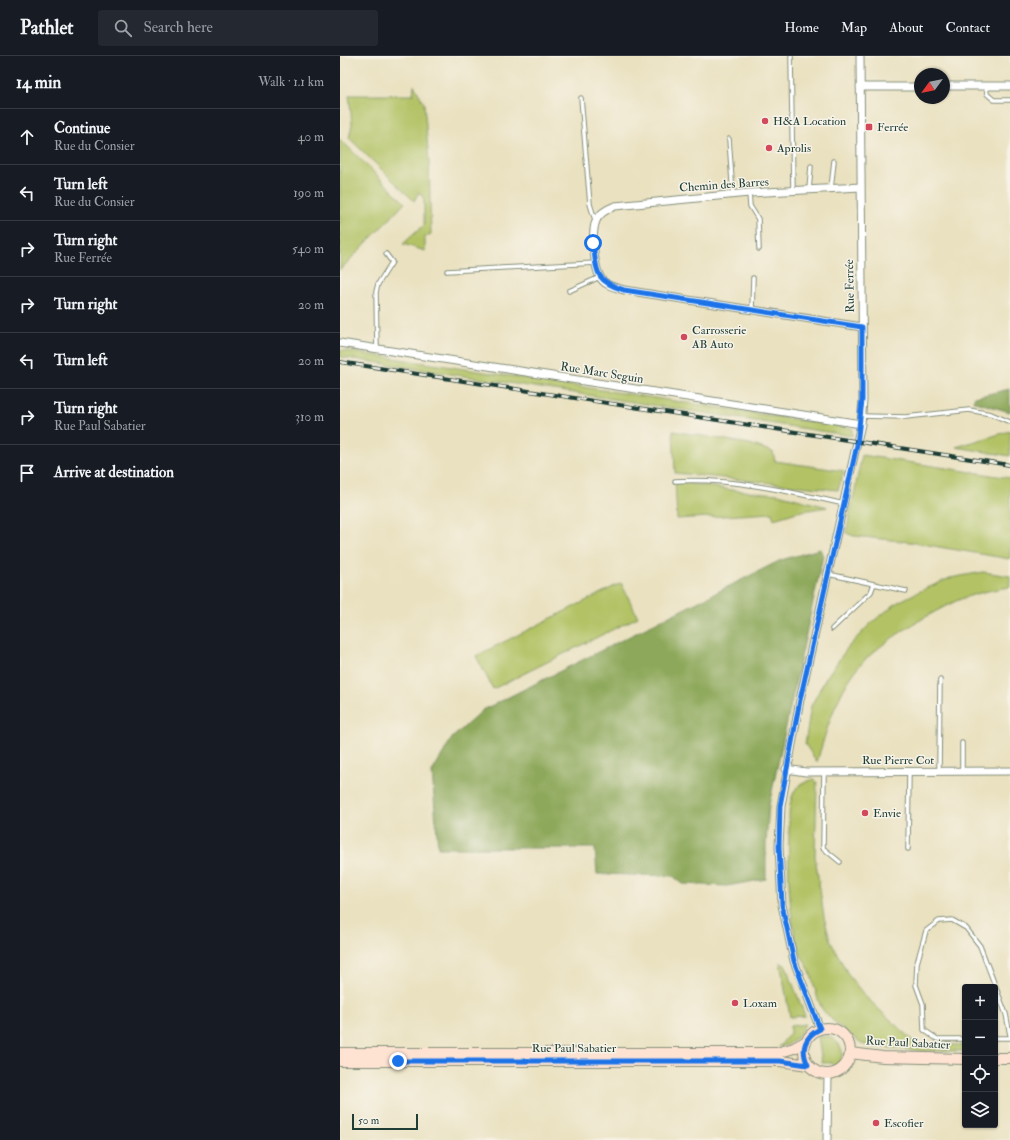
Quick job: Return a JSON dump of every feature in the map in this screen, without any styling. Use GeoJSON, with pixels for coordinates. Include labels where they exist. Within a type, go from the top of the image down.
{"type":"FeatureCollection","features":[{"type":"Feature","properties":{"kind":"main road"},"geometry":{"type":"LineString","coordinates":[[820,1029],[835,1029],[841,1033],[846,1039],[850,1053],[843,1068],[828,1074],[813,1070],[808,1065],[804,1054],[805,1042],[814,1032],[820,1029]]}},
{"type":"Feature","properties":{"kind":"main road","name":"Rue Paul Sabatier"},"geometry":{"type":"LineString","coordinates":[[340,1053],[777,1053],[794,1048],[805,1042]]}},
{"type":"Feature","properties":{"kind":"main road","name":"Rue Paul Sabatier"},"geometry":{"type":"LineString","coordinates":[[850,1053],[883,1057],[962,1059]]}},
{"type":"Feature","properties":{"kind":"main road"},"geometry":{"type":"LineString","coordinates":[[998,1058],[1010,1058]]}},
{"type":"Feature","properties":{"kind":"main road","name":"Rue Paul Sabatier"},"geometry":{"type":"LineString","coordinates":[[340,1061],[780,1061],[808,1065]]}},
{"type":"Feature","properties":{"kind":"street","name":"Rue Ferrée"},"geometry":{"type":"LineString","coordinates":[[820,1029],[794,961],[782,905],[780,806],[786,769],[862,416],[860,56]]}},
{"type":"Feature","properties":{"kind":"street"},"geometry":{"type":"LineString","coordinates":[[860,87],[914,86]]}},
{"type":"Feature","properties":{"kind":"street"},"geometry":{"type":"LineString","coordinates":[[950,86],[1010,86]]}},
{"type":"Feature","properties":{"kind":"street","name":"Chemin des Barres"},"geometry":{"type":"LineString","coordinates":[[596,221],[602,212],[615,206],[749,193],[861,187]]}},
{"type":"Feature","properties":{"kind":"street"},"geometry":{"type":"LineString","coordinates":[[596,221],[593,243],[596,263],[600,277],[608,285],[624,290],[862,327]]}},
{"type":"Feature","properties":{"kind":"street","name":"Rue Marc Seguin"},"geometry":{"type":"LineString","coordinates":[[340,343],[861,424]]}},
{"type":"Feature","properties":{"kind":"street","name":"Rue Pierre Cot"},"geometry":{"type":"LineString","coordinates":[[786,769],[806,772],[1010,771]]}},
{"type":"Feature","properties":{"kind":"street"},"geometry":{"type":"LineString","coordinates":[[827,1140],[828,1074]]}},
{"type":"Feature","properties":{"kind":"lane"},"geometry":{"type":"LineString","coordinates":[[791,56],[793,191]]}},
{"type":"Feature","properties":{"kind":"lane"},"geometry":{"type":"LineString","coordinates":[[986,86],[987,94],[994,100],[1010,100]]}},
{"type":"Feature","properties":{"kind":"lane"},"geometry":{"type":"LineString","coordinates":[[581,98],[590,204],[596,221]]}},
{"type":"Feature","properties":{"kind":"lane"},"geometry":{"type":"LineString","coordinates":[[729,139],[734,195]]}},
{"type":"Feature","properties":{"kind":"lane"},"geometry":{"type":"LineString","coordinates":[[831,189],[834,161]]}},
{"type":"Feature","properties":{"kind":"lane"},"geometry":{"type":"LineString","coordinates":[[809,190],[811,166]]}},
{"type":"Feature","properties":{"kind":"lane"},"geometry":{"type":"LineString","coordinates":[[749,193],[750,206],[758,219],[759,249]]}},
{"type":"Feature","properties":{"kind":"lane"},"geometry":{"type":"LineString","coordinates":[[377,349],[376,292],[378,284],[392,262],[386,254]]}},
{"type":"Feature","properties":{"kind":"lane"},"geometry":{"type":"LineString","coordinates":[[447,272],[596,263]]}},
{"type":"Feature","properties":{"kind":"lane"},"geometry":{"type":"LineString","coordinates":[[569,291],[600,277]]}},
{"type":"Feature","properties":{"kind":"lane"},"geometry":{"type":"LineString","coordinates":[[752,310],[753,278]]}},
{"type":"Feature","properties":{"kind":"lane"},"geometry":{"type":"LineString","coordinates":[[862,416],[906,417],[969,410],[991,414],[1010,422]]}},
{"type":"Feature","properties":{"kind":"lane"},"geometry":{"type":"LineString","coordinates":[[675,480],[718,481],[780,489],[844,504]]}},
{"type":"Feature","properties":{"kind":"lane"},"geometry":{"type":"LineString","coordinates":[[828,574],[906,591]]}},
{"type":"Feature","properties":{"kind":"lane"},"geometry":{"type":"LineString","coordinates":[[832,629],[871,592],[874,584]]}},
{"type":"Feature","properties":{"kind":"lane"},"geometry":{"type":"LineString","coordinates":[[939,771],[940,680]]}},
{"type":"Feature","properties":{"kind":"lane"},"geometry":{"type":"LineString","coordinates":[[962,743],[962,771]]}},
{"type":"Feature","properties":{"kind":"lane"},"geometry":{"type":"LineString","coordinates":[[908,849],[909,771]]}},
{"type":"Feature","properties":{"kind":"lane"},"geometry":{"type":"LineString","coordinates":[[824,772],[823,848],[840,862]]}},
{"type":"Feature","properties":{"kind":"lane"},"geometry":{"type":"LineString","coordinates":[[962,1039],[937,1039],[924,1030],[923,1004],[916,985],[917,963],[926,931],[939,921],[952,920],[966,928],[980,946],[1006,1014],[1010,1036],[998,1038]]}},
{"type":"Feature","properties":{"kind":"green space"},"geometry":{"type":"Polygon","coordinates":[[[414,85],[424,103],[429,162],[431,234],[425,237],[425,251],[403,244],[424,225],[424,199],[419,192],[414,201],[349,138],[352,124],[349,95],[413,95],[414,85]]]}},
{"type":"Feature","properties":{"kind":"green space"},"geometry":{"type":"Polygon","coordinates":[[[340,139],[405,203],[340,270],[340,139]]]}},
{"type":"Feature","properties":{"kind":"green space"},"geometry":{"type":"Polygon","coordinates":[[[340,350],[852,428],[852,436],[340,357],[340,350]]]}},
{"type":"Feature","properties":{"kind":"green space"},"geometry":{"type":"Polygon","coordinates":[[[1010,389],[1010,412],[973,401],[975,397],[1010,389]]]}},
{"type":"Feature","properties":{"kind":"green space"},"geometry":{"type":"Polygon","coordinates":[[[673,431],[750,444],[773,452],[775,461],[844,471],[838,490],[675,473],[673,431]]]}},
{"type":"Feature","properties":{"kind":"green space"},"geometry":{"type":"Polygon","coordinates":[[[1010,431],[1010,456],[956,447],[1010,431]]]}},
{"type":"Feature","properties":{"kind":"green space"},"geometry":{"type":"Polygon","coordinates":[[[862,455],[1010,478],[1010,559],[910,542],[854,536],[846,533],[862,455]]]}},
{"type":"Feature","properties":{"kind":"green space"},"geometry":{"type":"Polygon","coordinates":[[[675,481],[732,490],[778,494],[827,507],[797,512],[774,519],[772,513],[677,519],[675,481]]]}},
{"type":"Feature","properties":{"kind":"green space"},"geometry":{"type":"Polygon","coordinates":[[[820,549],[823,556],[769,805],[766,844],[766,879],[727,886],[683,884],[673,876],[597,874],[595,848],[438,848],[432,772],[452,738],[483,710],[781,560],[820,549]]]}},
{"type":"Feature","properties":{"kind":"green space"},"geometry":{"type":"Polygon","coordinates":[[[983,572],[1010,576],[1010,587],[988,591],[961,599],[942,608],[901,632],[864,660],[849,680],[837,702],[817,762],[805,744],[811,706],[826,678],[848,647],[871,623],[898,602],[950,578],[983,572]]]}},
{"type":"Feature","properties":{"kind":"green space"},"geometry":{"type":"Polygon","coordinates":[[[621,583],[638,617],[493,689],[476,656],[621,583]]]}},
{"type":"Feature","properties":{"kind":"green space"},"geometry":{"type":"Polygon","coordinates":[[[814,779],[817,783],[815,856],[824,917],[830,940],[849,976],[866,997],[916,1044],[962,1045],[962,1051],[921,1051],[867,1046],[842,1029],[824,1012],[821,1007],[810,972],[798,948],[790,906],[790,807],[794,792],[802,784],[814,779]]]}},
{"type":"Feature","properties":{"kind":"green space"},"geometry":{"type":"Polygon","coordinates":[[[780,962],[786,966],[805,1016],[790,1017],[780,962]]]}},
{"type":"Feature","properties":{"kind":"green space"},"geometry":{"type":"Polygon","coordinates":[[[805,1024],[795,1040],[789,1044],[779,1047],[790,1033],[790,1026],[805,1024]]]}},
{"type":"Feature","properties":{"kind":"green space"},"geometry":{"type":"Polygon","coordinates":[[[828,1036],[837,1042],[842,1050],[839,1063],[835,1067],[831,1063],[822,1063],[818,1037],[828,1036]]]}},
{"type":"Feature","properties":{"kind":"railway"},"geometry":{"type":"LineString","coordinates":[[340,362],[1010,465]]}},
{"type":"Feature","properties":{"kind":"place","name":"H&A Location"},"geometry":{"type":"Point","coordinates":[765,121]}},
{"type":"Feature","properties":{"kind":"place","name":"Ferrée"},"geometry":{"type":"Point","coordinates":[869,127]}},
{"type":"Feature","properties":{"kind":"place","name":"Aprolis"},"geometry":{"type":"Point","coordinates":[769,148]}},
{"type":"Feature","properties":{"kind":"place","name":"Carrosserie AB Auto"},"geometry":{"type":"Point","coordinates":[684,337]}},
{"type":"Feature","properties":{"kind":"place","name":"Envie"},"geometry":{"type":"Point","coordinates":[865,813]}},
{"type":"Feature","properties":{"kind":"place","name":"Loxam"},"geometry":{"type":"Point","coordinates":[735,1003]}},
{"type":"Feature","properties":{"kind":"place","name":"Escofier"},"geometry":{"type":"Point","coordinates":[876,1123]}},
{"type":"Feature","properties":{"kind":"route"},"geometry":{"type":"LineString","coordinates":[[398,1061],[780,1061],[808,1065],[804,1054],[805,1042],[809,1036],[820,1029],[794,961],[787,933],[782,905],[779,846],[780,806],[800,700],[861,424],[862,327],[624,290],[608,285],[600,277],[593,243]]}}]}
